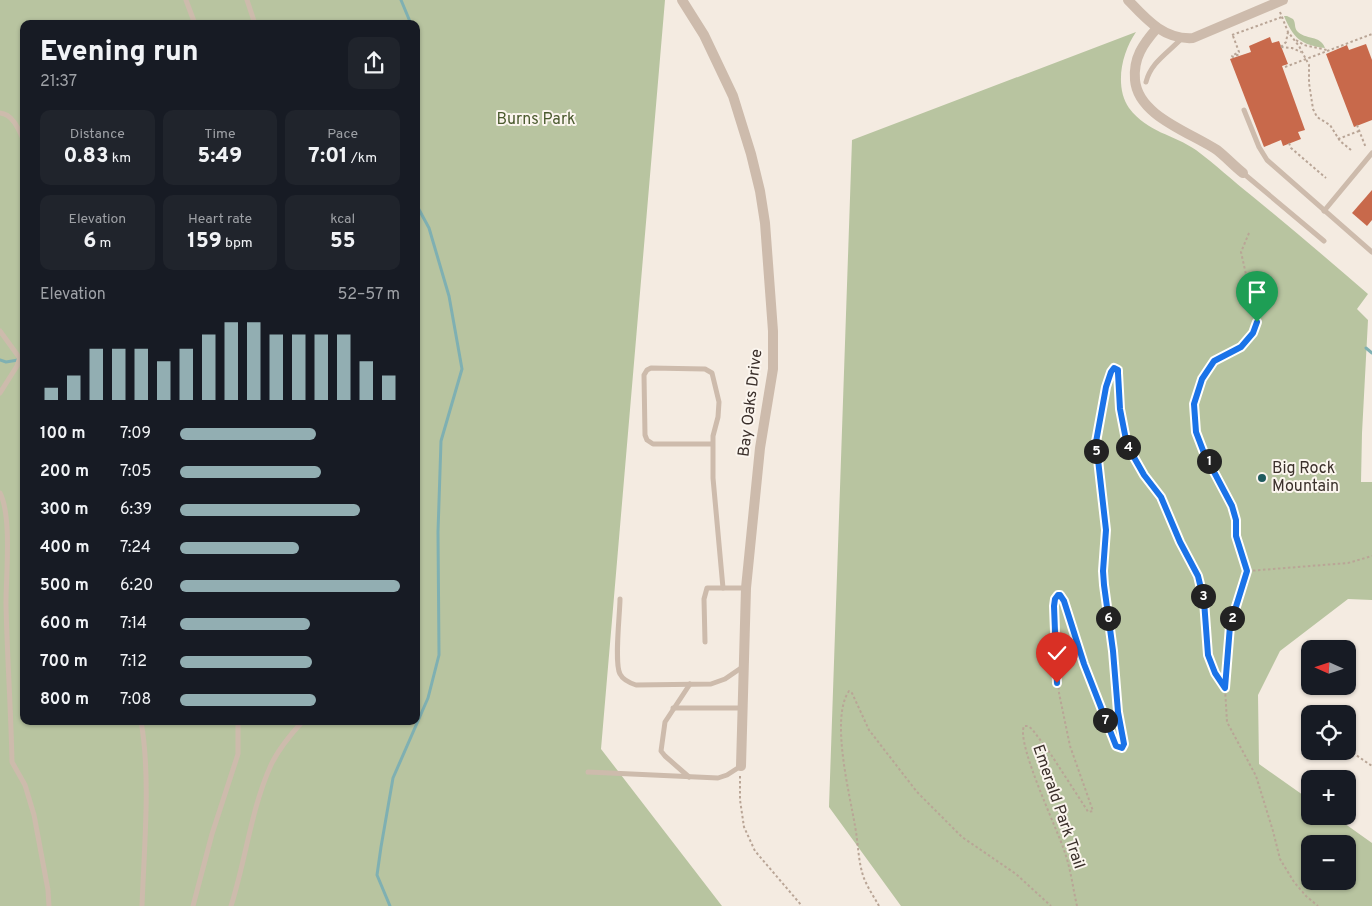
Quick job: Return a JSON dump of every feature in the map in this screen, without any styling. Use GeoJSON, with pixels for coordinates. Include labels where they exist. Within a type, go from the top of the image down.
{"type":"FeatureCollection","features":[{"type":"Feature","properties":{"kind":"street","name":"Bay Oaks Drive"},"geometry":{"type":"LineString","coordinates":[[682,0],[704,35],[733,96],[751,154],[765,223],[773,331],[773,369],[760,448],[746,588],[741,766]]}},
{"type":"Feature","properties":{"kind":"street"},"geometry":{"type":"LineString","coordinates":[[1128,0],[1161,32],[1183,38],[1193,38],[1280,4]]}},
{"type":"Feature","properties":{"kind":"street"},"geometry":{"type":"LineString","coordinates":[[1156,28],[1144,43],[1137,57],[1135,83],[1141,98],[1154,112],[1218,151],[1243,173]]}},
{"type":"Feature","properties":{"kind":"lane"},"geometry":{"type":"LineString","coordinates":[[186,0],[194,20]]}},
{"type":"Feature","properties":{"kind":"lane"},"geometry":{"type":"LineString","coordinates":[[247,0],[254,20]]}},
{"type":"Feature","properties":{"kind":"lane"},"geometry":{"type":"LineString","coordinates":[[1146,82],[1148,73],[1156,61],[1170,52],[1183,38]]}},
{"type":"Feature","properties":{"kind":"lane"},"geometry":{"type":"LineString","coordinates":[[1244,110],[1267,160],[1372,252]]}},
{"type":"Feature","properties":{"kind":"lane"},"geometry":{"type":"LineString","coordinates":[[0,112],[5,113],[13,120],[20,132]]}},
{"type":"Feature","properties":{"kind":"lane"},"geometry":{"type":"LineString","coordinates":[[1324,211],[1372,153]]}},
{"type":"Feature","properties":{"kind":"lane"},"geometry":{"type":"LineString","coordinates":[[1243,173],[1324,241]]}},
{"type":"Feature","properties":{"kind":"lane"},"geometry":{"type":"LineString","coordinates":[[0,331],[20,359]]}},
{"type":"Feature","properties":{"kind":"lane"},"geometry":{"type":"LineString","coordinates":[[0,393],[20,364]]}},
{"type":"Feature","properties":{"kind":"lane"},"geometry":{"type":"LineString","coordinates":[[713,444],[653,444],[647,440],[645,435],[644,375],[647,370],[651,368],[705,369],[712,373],[718,402],[718,417],[713,436],[713,444],[712,478],[723,588]]}},
{"type":"Feature","properties":{"kind":"lane"},"geometry":{"type":"LineString","coordinates":[[0,494],[4,501],[6,517],[6,604],[12,762],[25,785],[34,815],[48,890],[49,906]]}},
{"type":"Feature","properties":{"kind":"lane"},"geometry":{"type":"LineString","coordinates":[[705,642],[704,599],[707,588],[746,588]]}},
{"type":"Feature","properties":{"kind":"lane"},"geometry":{"type":"LineString","coordinates":[[620,599],[618,663],[620,674],[627,682],[636,685],[711,684],[725,679],[744,666]]}},
{"type":"Feature","properties":{"kind":"lane"},"geometry":{"type":"LineString","coordinates":[[690,684],[665,722],[662,751],[665,756],[690,777]]}},
{"type":"Feature","properties":{"kind":"lane"},"geometry":{"type":"LineString","coordinates":[[673,708],[743,708]]}},
{"type":"Feature","properties":{"kind":"lane"},"geometry":{"type":"LineString","coordinates":[[142,725],[145,788],[142,906]]}},
{"type":"Feature","properties":{"kind":"lane"},"geometry":{"type":"LineString","coordinates":[[231,906],[249,832],[272,764],[300,725]]}},
{"type":"Feature","properties":{"kind":"lane"},"geometry":{"type":"LineString","coordinates":[[192,906],[212,834],[238,754],[238,726]]}},
{"type":"Feature","properties":{"kind":"lane"},"geometry":{"type":"LineString","coordinates":[[588,772],[718,778],[727,775],[741,766]]}},
{"type":"Feature","properties":{"kind":"path"},"geometry":{"type":"LineString","coordinates":[[1280,4],[1282,17],[1288,32],[1309,65],[1309,83],[1313,109],[1317,117],[1330,125],[1338,138],[1350,150]]}},
{"type":"Feature","properties":{"kind":"path"},"geometry":{"type":"LineString","coordinates":[[1232,35],[1282,17]]}},
{"type":"Feature","properties":{"kind":"path"},"geometry":{"type":"LineString","coordinates":[[1230,30],[1239,52],[1232,56],[1240,54]]}},
{"type":"Feature","properties":{"kind":"path"},"geometry":{"type":"LineString","coordinates":[[1288,32],[1286,42],[1281,47],[1292,48],[1301,52]]}},
{"type":"Feature","properties":{"kind":"path"},"geometry":{"type":"LineString","coordinates":[[1285,68],[1368,36],[1372,32]]}},
{"type":"Feature","properties":{"kind":"path"},"geometry":{"type":"LineString","coordinates":[[1293,38],[1304,45],[1329,50]]}},
{"type":"Feature","properties":{"kind":"path"},"geometry":{"type":"LineString","coordinates":[[1357,125],[1366,148]]}},
{"type":"Feature","properties":{"kind":"path"},"geometry":{"type":"LineString","coordinates":[[1338,138],[1360,131]]}},
{"type":"Feature","properties":{"kind":"path"},"geometry":{"type":"LineString","coordinates":[[1289,144],[1326,178]]}},
{"type":"Feature","properties":{"kind":"path"},"geometry":{"type":"LineString","coordinates":[[1249,233],[1241,252],[1248,293],[1256,313],[1257,322],[1253,333],[1241,347],[1214,361],[1202,379],[1194,404],[1196,432],[1204,453],[1232,506],[1236,520],[1236,536],[1247,571],[1230,626],[1225,688],[1227,722],[1256,776],[1274,831],[1280,859],[1294,882],[1318,906]]}},
{"type":"Feature","properties":{"kind":"path","name":"Emerald Park Trail"},"geometry":{"type":"LineString","coordinates":[[1077,906],[1066,856],[1027,755],[1022,734],[1024,726],[1032,729],[1088,812],[1093,811],[1070,746],[1058,693],[1054,606],[1056,596],[1060,595],[1064,601],[1084,664],[1116,746],[1122,748],[1124,744],[1118,712],[1103,571],[1106,530],[1096,442],[1106,387],[1114,368],[1118,370],[1120,409],[1127,445],[1144,475],[1161,497],[1180,542],[1198,576],[1204,601],[1208,655],[1215,673],[1225,688]]}},
{"type":"Feature","properties":{"kind":"path"},"geometry":{"type":"LineString","coordinates":[[1247,571],[1348,563],[1372,556]]}},
{"type":"Feature","properties":{"kind":"path"},"geometry":{"type":"LineString","coordinates":[[879,906],[862,874],[847,788],[842,708],[845,696],[849,691],[852,693],[869,730],[916,792],[962,837],[1016,874],[1051,906]]}},
{"type":"Feature","properties":{"kind":"path"},"geometry":{"type":"LineString","coordinates":[[1356,755],[1372,766]]}},
{"type":"Feature","properties":{"kind":"path"},"geometry":{"type":"LineString","coordinates":[[741,766],[740,800],[744,827],[755,851],[802,906]]}},
{"type":"Feature","properties":{"kind":"green space","name":"Burns Park"},"geometry":{"type":"Polygon","coordinates":[[[0,0],[665,0],[601,749],[722,906],[0,906],[0,0]]]}},
{"type":"Feature","properties":{"kind":"green space"},"geometry":{"type":"Polygon","coordinates":[[[1284,16],[1293,19],[1296,30],[1300,34],[1320,41],[1325,48],[1310,45],[1299,39],[1291,30],[1284,16]]]}},
{"type":"Feature","properties":{"kind":"green space"},"geometry":{"type":"Polygon","coordinates":[[[1136,32],[1127,49],[1121,80],[1124,99],[1136,116],[1152,128],[1203,155],[1368,294],[1357,309],[1368,320],[1361,482],[1372,482],[1372,600],[1348,599],[1280,651],[1258,695],[1259,764],[1301,794],[1301,825],[1347,825],[1372,843],[1372,906],[901,906],[829,807],[852,140],[1136,32]]]}},
{"type":"Feature","properties":{"kind":"building"},"geometry":{"type":"Polygon","coordinates":[[[1270,37],[1272,43],[1279,41],[1288,64],[1282,66],[1305,130],[1298,132],[1301,139],[1283,146],[1281,140],[1264,147],[1230,59],[1251,52],[1249,46],[1270,37]]]}},
{"type":"Feature","properties":{"kind":"building"},"geometry":{"type":"Polygon","coordinates":[[[1366,44],[1372,60],[1372,120],[1354,127],[1326,54],[1347,45],[1349,50],[1366,44]]]}},
{"type":"Feature","properties":{"kind":"building"},"geometry":{"type":"Polygon","coordinates":[[[1372,190],[1372,220],[1367,226],[1352,213],[1372,190]]]}},
{"type":"Feature","properties":{"kind":"waterway"},"geometry":{"type":"LineString","coordinates":[[401,0],[409,20]]}},
{"type":"Feature","properties":{"kind":"waterway"},"geometry":{"type":"LineString","coordinates":[[420,211],[429,228],[449,296],[462,369],[441,441],[438,532],[439,655],[428,698],[420,716]]}},
{"type":"Feature","properties":{"kind":"waterway"},"geometry":{"type":"LineString","coordinates":[[1366,348],[1372,353]]}},
{"type":"Feature","properties":{"kind":"waterway"},"geometry":{"type":"LineString","coordinates":[[0,360],[6,362],[20,360]]}},
{"type":"Feature","properties":{"kind":"waterway"},"geometry":{"type":"LineString","coordinates":[[390,906],[377,875],[381,847],[393,778],[416,725]]}},
{"type":"Feature","properties":{"kind":"place","name":"Big Rock Mountain"},"geometry":{"type":"Point","coordinates":[1262,478]}},
{"type":"Feature","properties":{"kind":"route"},"geometry":{"type":"LineString","coordinates":[[1057,683],[1054,606],[1056,596],[1060,595],[1063,598],[1084,664],[1116,746],[1120,749],[1124,746],[1120,729],[1103,571],[1106,530],[1096,442],[1106,387],[1114,368],[1118,370],[1120,409],[1127,445],[1144,475],[1161,497],[1180,542],[1198,576],[1204,601],[1208,655],[1215,673],[1225,688],[1230,626],[1247,571],[1236,536],[1236,520],[1232,506],[1223,485],[1204,453],[1196,432],[1194,404],[1202,379],[1214,361],[1233,353],[1241,347],[1253,333],[1257,322]]}}]}
